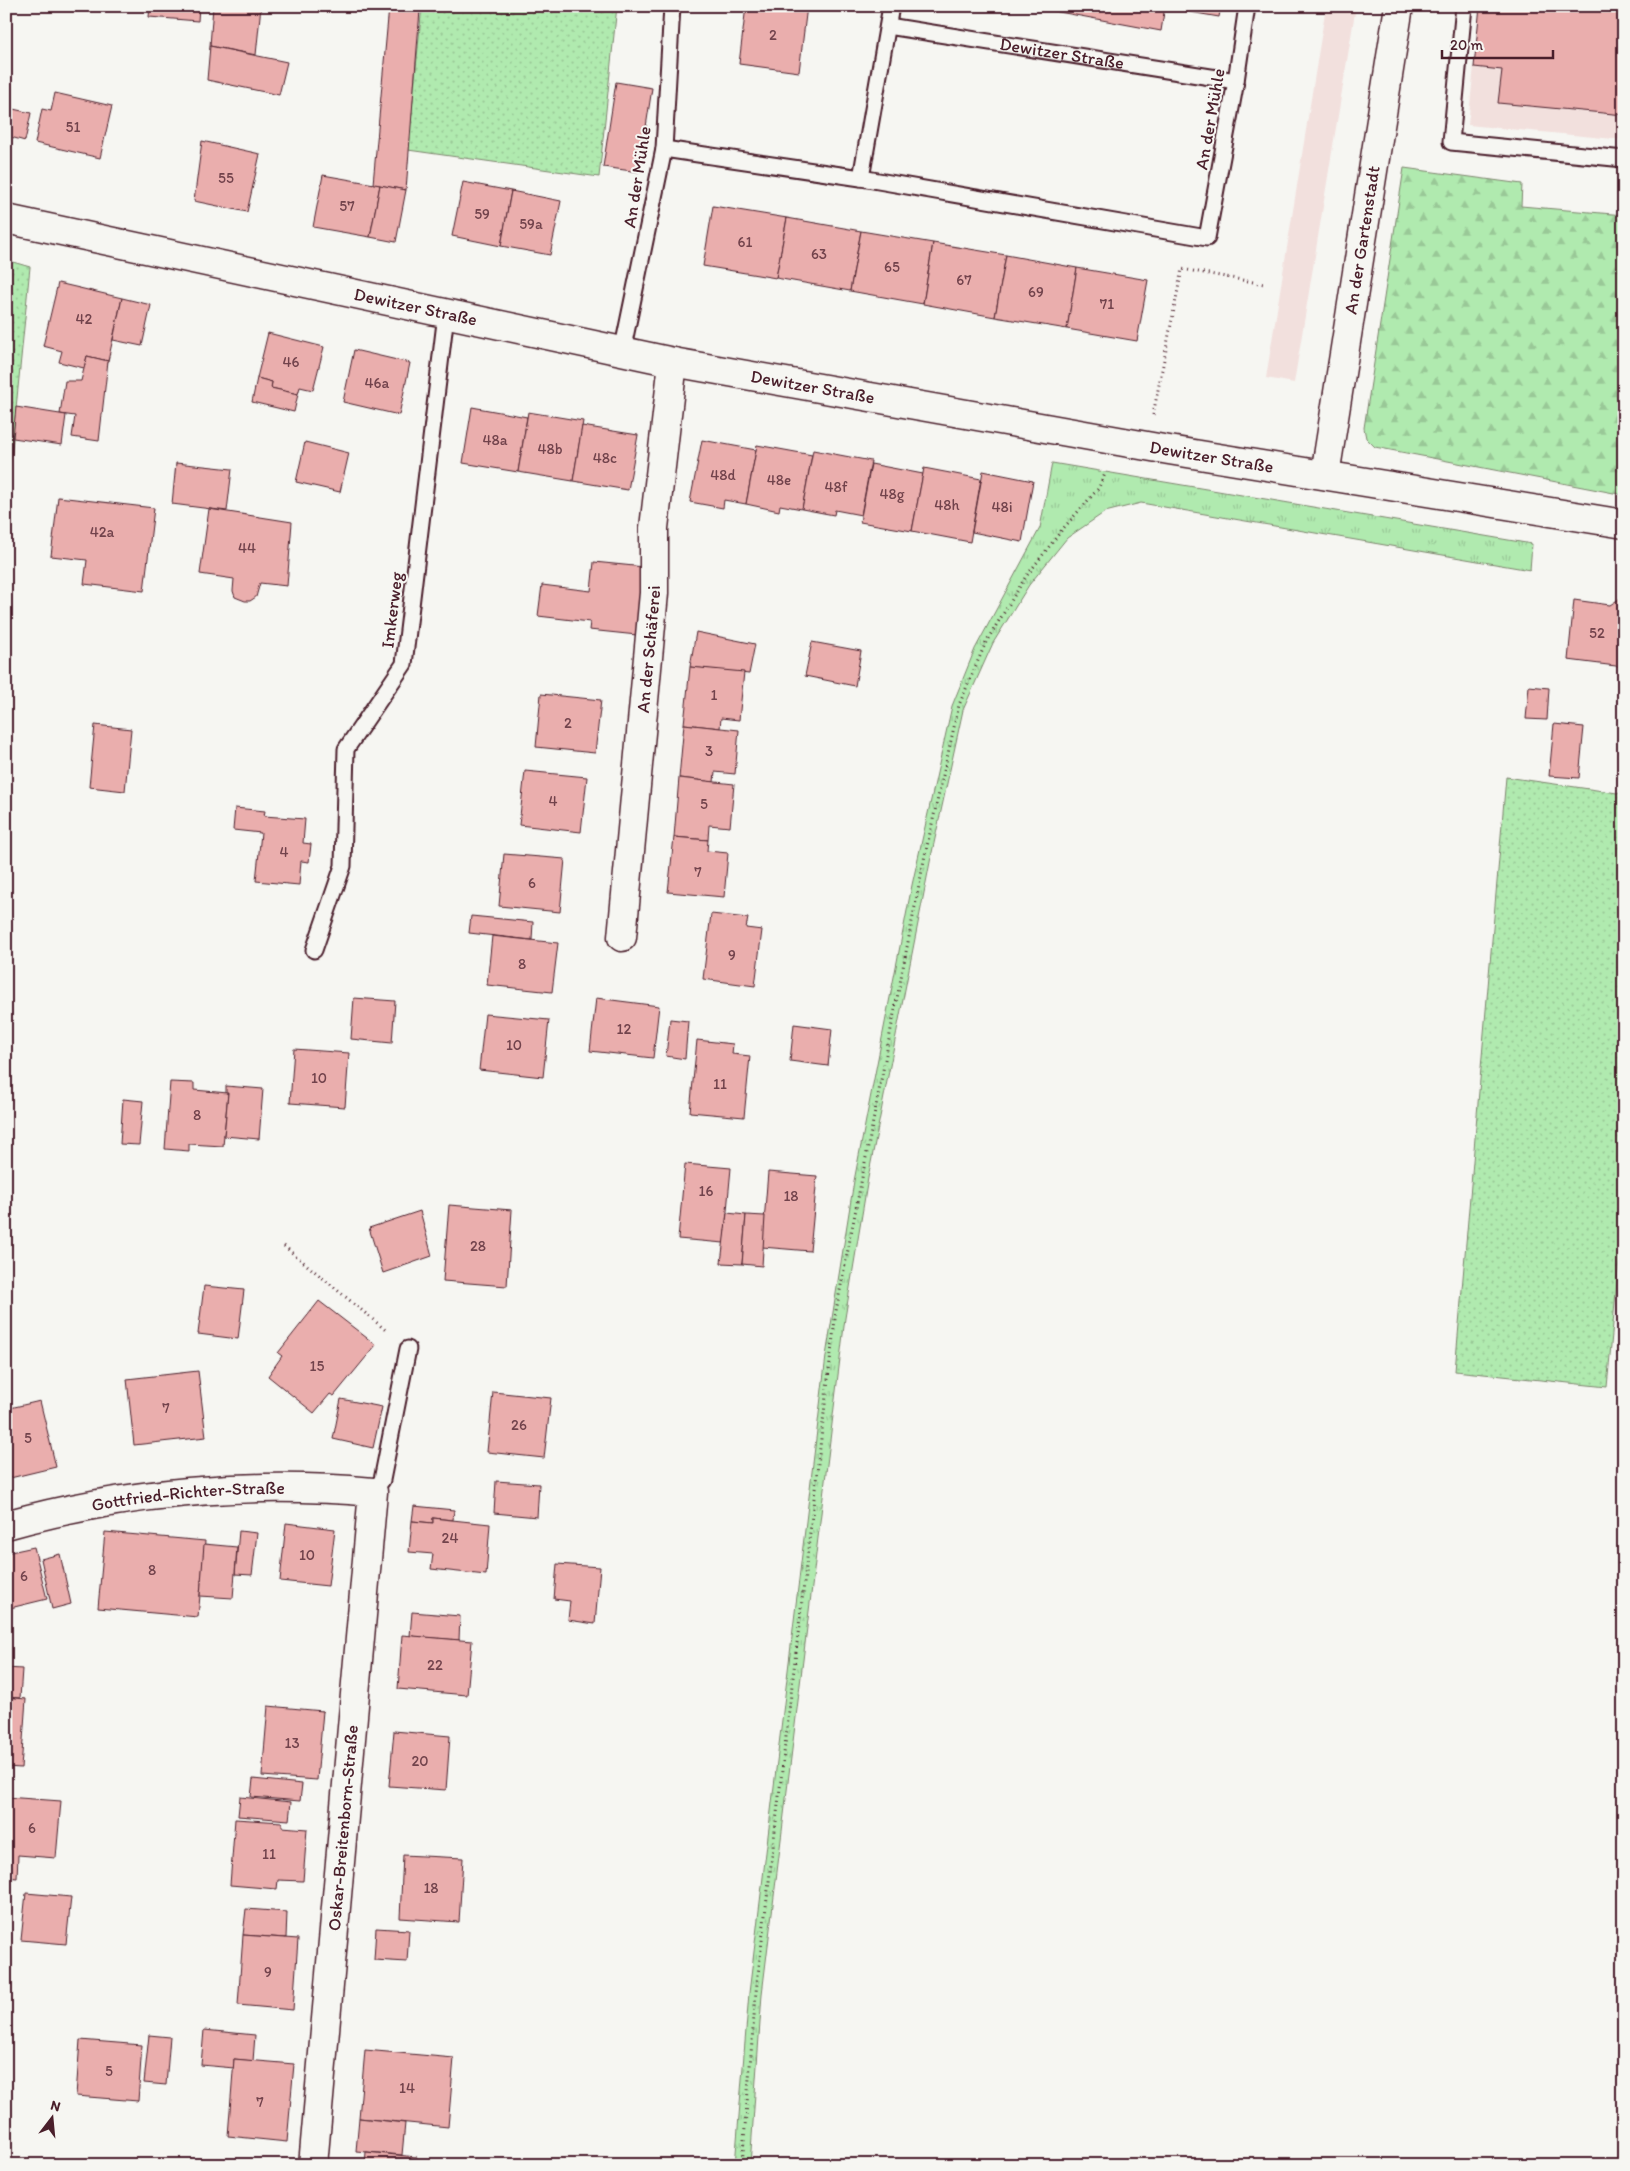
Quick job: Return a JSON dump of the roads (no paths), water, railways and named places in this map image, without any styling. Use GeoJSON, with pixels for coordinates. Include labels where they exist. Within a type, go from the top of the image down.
{"type":"FeatureCollection","features":[{"type":"Feature","properties":{"kind":"street","name":"An der Gartenstadt"},"geometry":{"type":"LineString","coordinates":[[1325,475],[1399,6]]}},
{"type":"Feature","properties":{"kind":"street","name":"Dewitzer Straße"},"geometry":{"type":"LineString","coordinates":[[6,219],[673,362],[1112,440],[1624,524]]}},
{"type":"Feature","properties":{"kind":"street","name":"An der Schäferei"},"geometry":{"type":"LineString","coordinates":[[622,937],[654,593],[654,528],[673,362]]}},
{"type":"Feature","properties":{"kind":"street","name":"Gottfried-Richter-Straße"},"geometry":{"type":"LineString","coordinates":[[6,1525],[149,1496],[253,1488],[316,1487],[373,1492]]}},
{"type":"Feature","properties":{"kind":"street","name":"Oskar-Breitenborn-Straße"},"geometry":{"type":"LineString","coordinates":[[313,2165],[373,1492]]}},
{"type":"Feature","properties":{"kind":"lane","name":"An der Mühle"},"geometry":{"type":"LineString","coordinates":[[622,352],[664,149],[672,6]]}},
{"type":"Feature","properties":{"kind":"lane"},"geometry":{"type":"LineString","coordinates":[[664,149],[861,178],[892,6]]}},
{"type":"Feature","properties":{"kind":"lane","name":"An der Mühle"},"geometry":{"type":"LineString","coordinates":[[861,178],[1207,238],[1248,6]]}},
{"type":"Feature","properties":{"kind":"lane"},"geometry":{"type":"LineString","coordinates":[[1464,6],[1451,142],[1624,158]]}},
{"type":"Feature","properties":{"kind":"lane","name":"Dewitzer Straße"},"geometry":{"type":"LineString","coordinates":[[888,26],[1236,81]]}},
{"type":"Feature","properties":{"kind":"lane","name":"Imkerweg"},"geometry":{"type":"LineString","coordinates":[[314,950],[343,866],[346,749],[404,664],[446,314]]}},
{"type":"Feature","properties":{"kind":"lane"},"geometry":{"type":"LineString","coordinates":[[373,1492],[382,1480],[408,1349]]}}]}
